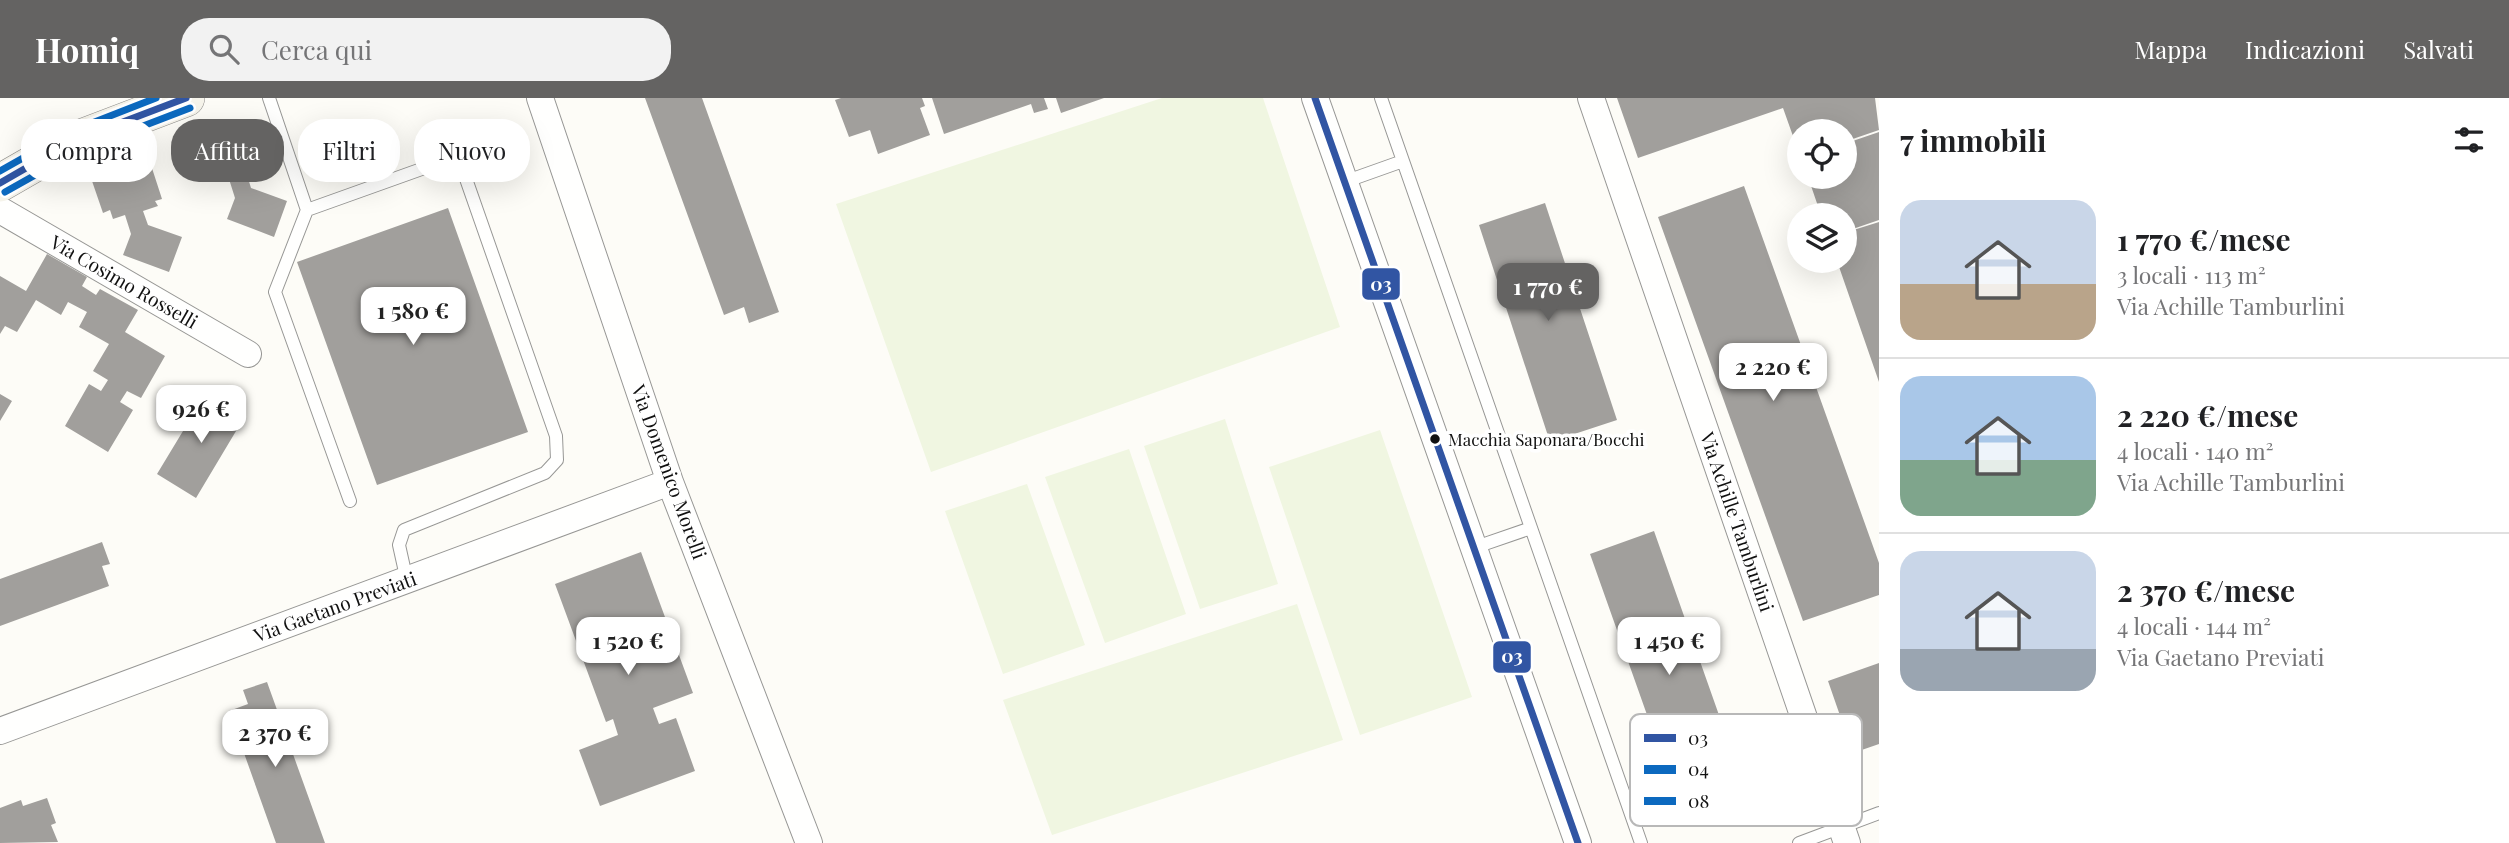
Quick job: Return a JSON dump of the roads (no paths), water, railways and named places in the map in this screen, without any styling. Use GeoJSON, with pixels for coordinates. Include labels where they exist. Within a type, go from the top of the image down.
{"type":"FeatureCollection","features":[{"type":"Feature","properties":{"kind":"street"},"geometry":{"type":"LineString","coordinates":[[0,183],[73,141],[186,98]]}},
{"type":"Feature","properties":{"kind":"street","name":"Via Domenico Morelli"},"geometry":{"type":"LineString","coordinates":[[540,98],[670,482],[809,843]]}},
{"type":"Feature","properties":{"kind":"street"},"geometry":{"type":"LineString","coordinates":[[1315,98],[1578,843]]}},
{"type":"Feature","properties":{"kind":"street","name":"Via Achille Tamburlini"},"geometry":{"type":"LineString","coordinates":[[1591,98],[1802,714]]}},
{"type":"Feature","properties":{"kind":"street","name":"Via Cosimo Rosselli"},"geometry":{"type":"LineString","coordinates":[[0,210],[248,354]]}},
{"type":"Feature","properties":{"kind":"street","name":"Via Gaetano Previati"},"geometry":{"type":"LineString","coordinates":[[0,731],[670,482]]}},
{"type":"Feature","properties":{"kind":"lane"},"geometry":{"type":"LineString","coordinates":[[268,98],[307,210],[275,292],[350,501]]}},
{"type":"Feature","properties":{"kind":"lane"},"geometry":{"type":"LineString","coordinates":[[1381,98],[1630,812]]}},
{"type":"Feature","properties":{"kind":"lane"},"geometry":{"type":"LineString","coordinates":[[307,210],[458,156],[556,436],[557,460],[545,473],[404,530],[399,545],[407,581]]}},
{"type":"Feature","properties":{"kind":"lane"},"geometry":{"type":"LineString","coordinates":[[1344,183],[1403,161]]}},
{"type":"Feature","properties":{"kind":"lane"},"geometry":{"type":"LineString","coordinates":[[1474,548],[1531,528]]}},
{"type":"Feature","properties":{"kind":"lane"},"geometry":{"type":"LineString","coordinates":[[1862,824],[1879,813]]}},
{"type":"Feature","properties":{"kind":"lane"},"geometry":{"type":"LineString","coordinates":[[1635,826],[1641,843]]}},
{"type":"Feature","properties":{"kind":"lane"},"geometry":{"type":"LineString","coordinates":[[1799,843],[1844,835]]}},
{"type":"Feature","properties":{"kind":"place","name":"Macchia Saponara/Bocchi"},"geometry":{"type":"Point","coordinates":[1435,439]}}]}
